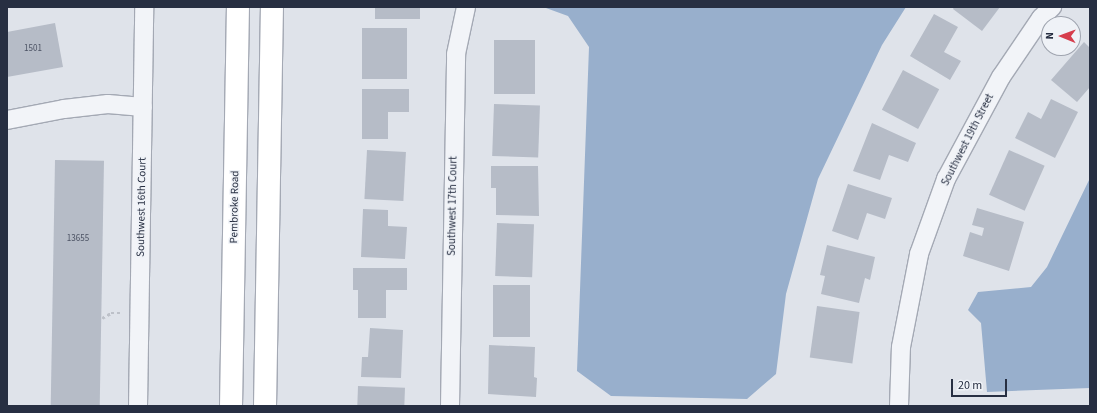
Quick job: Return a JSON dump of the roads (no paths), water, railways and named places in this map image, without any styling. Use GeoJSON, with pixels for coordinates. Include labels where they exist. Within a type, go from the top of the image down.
{"type":"FeatureCollection","features":[{"type":"Feature","properties":{"kind":"main road","name":"Pembroke Road"},"geometry":{"type":"LineString","coordinates":[[231,406],[238,7]]}},
{"type":"Feature","properties":{"kind":"main road"},"geometry":{"type":"LineString","coordinates":[[265,406],[272,7]]}},
{"type":"Feature","properties":{"kind":"street","name":"Southwest 16th Court"},"geometry":{"type":"LineString","coordinates":[[138,406],[144,7]]}},
{"type":"Feature","properties":{"kind":"street","name":"Southwest 17th Court"},"geometry":{"type":"LineString","coordinates":[[450,406],[456,54],[466,7]]}},
{"type":"Feature","properties":{"kind":"street","name":"Southwest 19th Street"},"geometry":{"type":"LineString","coordinates":[[899,406],[901,347],[919,254],[946,178],[1001,77],[1041,18],[1052,7]]}},
{"type":"Feature","properties":{"kind":"street"},"geometry":{"type":"LineString","coordinates":[[7,120],[64,109],[108,104],[143,107]]}},
{"type":"Feature","properties":{"kind":"water"},"geometry":{"type":"Polygon","coordinates":[[[546,7],[906,7],[882,45],[818,179],[786,294],[776,374],[747,399],[611,396],[577,371],[589,47],[568,16],[546,7]]]}},
{"type":"Feature","properties":{"kind":"water"},"geometry":{"type":"Polygon","coordinates":[[[1090,178],[1090,388],[987,392],[981,323],[968,310],[978,292],[1031,287],[1047,267],[1090,178]]]}}]}
